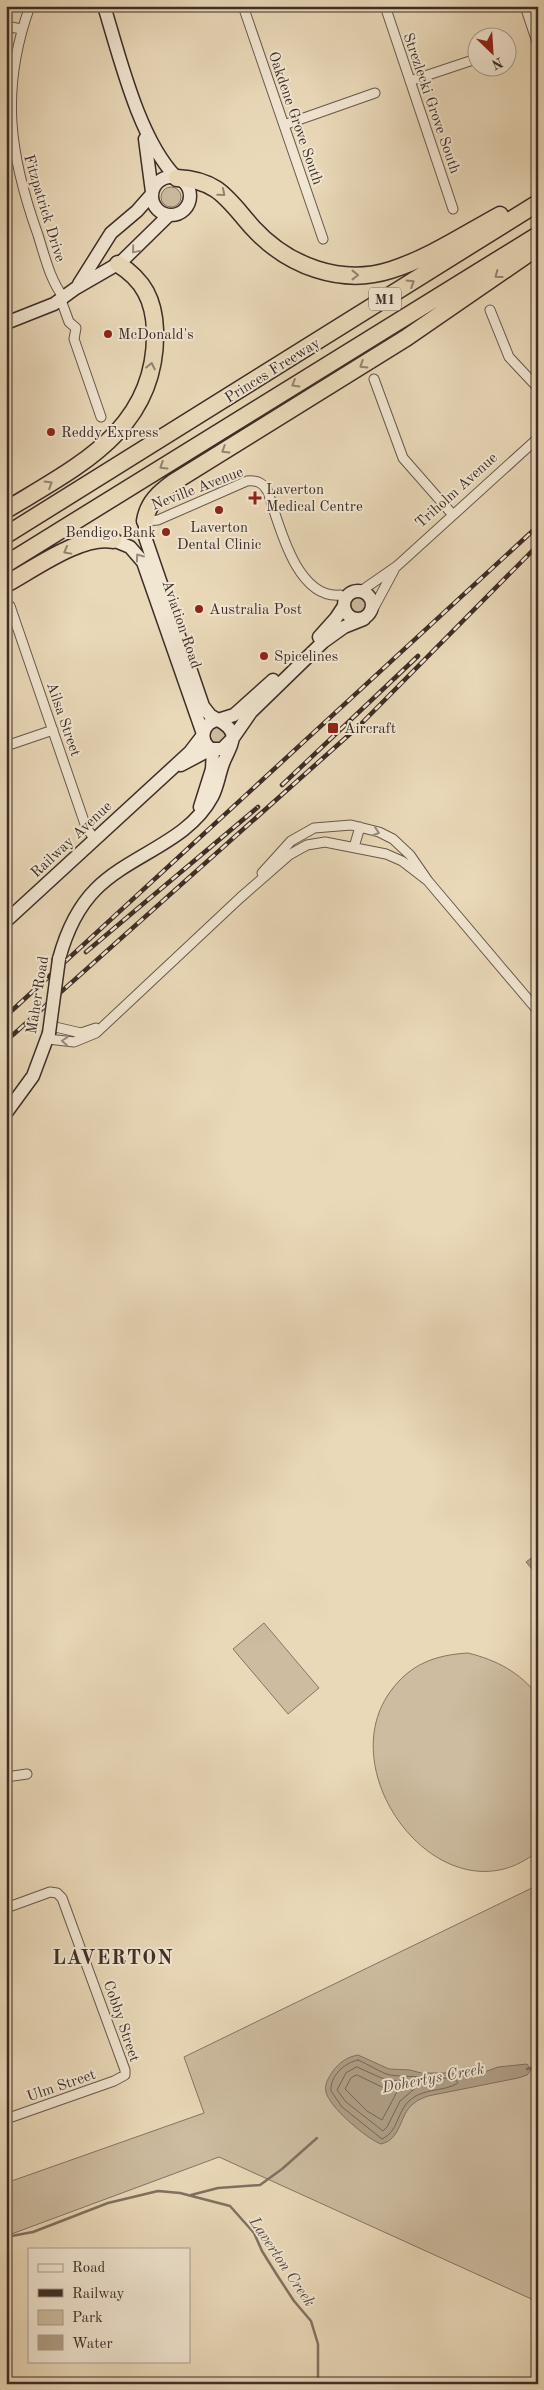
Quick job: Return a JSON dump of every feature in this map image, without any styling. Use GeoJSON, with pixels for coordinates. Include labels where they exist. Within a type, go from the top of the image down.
{"type":"FeatureCollection","features":[{"type":"Feature","properties":{"kind":"highway"},"geometry":{"type":"LineString","coordinates":[[176,178],[196,180],[216,188],[230,200],[262,237],[299,263],[324,272],[354,276],[379,273],[404,266],[538,195]]}},
{"type":"Feature","properties":{"kind":"highway","name":"Princes Freeway"},"geometry":{"type":"LineString","coordinates":[[6,535],[538,203]]}},
{"type":"Feature","properties":{"kind":"highway","name":"Princes Freeway"},"geometry":{"type":"LineString","coordinates":[[6,564],[538,235]]}},
{"type":"Feature","properties":{"kind":"highway"},"geometry":{"type":"LineString","coordinates":[[145,521],[152,501],[166,487],[406,338],[538,247]]}},
{"type":"Feature","properties":{"kind":"highway"},"geometry":{"type":"LineString","coordinates":[[6,510],[101,450],[128,420],[142,397],[154,355],[153,311],[148,295],[139,281],[118,264]]}},
{"type":"Feature","properties":{"kind":"highway"},"geometry":{"type":"LineString","coordinates":[[6,584],[82,543],[97,539],[113,540]]}},
{"type":"Feature","properties":{"kind":"street","name":"Fitzpatrick Drive"},"geometry":{"type":"LineString","coordinates":[[30,6],[21,29],[15,54],[9,97],[13,153],[22,191],[55,284],[70,323],[76,328],[74,339],[101,417]]}},
{"type":"Feature","properties":{"kind":"street"},"geometry":{"type":"LineString","coordinates":[[6,323],[36,313],[118,264],[130,255],[148,233],[169,215],[184,210],[190,198],[187,185],[176,178],[162,162],[143,126],[104,6]]}},
{"type":"Feature","properties":{"kind":"street","name":"Oakdene Grove South"},"geometry":{"type":"LineString","coordinates":[[243,6],[323,239]]}},
{"type":"Feature","properties":{"kind":"street","name":"Strezlecki Grove South"},"geometry":{"type":"LineString","coordinates":[[385,6],[453,209]]}},
{"type":"Feature","properties":{"kind":"street"},"geometry":{"type":"LineString","coordinates":[[525,6],[537,40]]}},
{"type":"Feature","properties":{"kind":"street"},"geometry":{"type":"LineString","coordinates":[[6,26],[21,29]]}},
{"type":"Feature","properties":{"kind":"street"},"geometry":{"type":"LineString","coordinates":[[410,81],[466,62]]}},
{"type":"Feature","properties":{"kind":"street"},"geometry":{"type":"LineString","coordinates":[[284,125],[375,93]]}},
{"type":"Feature","properties":{"kind":"street"},"geometry":{"type":"LineString","coordinates":[[143,126],[152,193],[156,208],[169,215]]}},
{"type":"Feature","properties":{"kind":"street"},"geometry":{"type":"LineString","coordinates":[[76,288],[107,239],[152,193],[161,180],[176,178]]}},
{"type":"Feature","properties":{"kind":"street"},"geometry":{"type":"LineString","coordinates":[[107,239],[106,252],[118,264]]}},
{"type":"Feature","properties":{"kind":"street"},"geometry":{"type":"LineString","coordinates":[[490,310],[509,358],[538,388]]}},
{"type":"Feature","properties":{"kind":"street"},"geometry":{"type":"LineString","coordinates":[[374,379],[402,458],[453,515]]}},
{"type":"Feature","properties":{"kind":"street","name":"Triholm Avenue"},"geometry":{"type":"LineString","coordinates":[[361,591],[397,566],[538,438]]}},
{"type":"Feature","properties":{"kind":"street","name":"Neville Avenue"},"geometry":{"type":"LineString","coordinates":[[145,521],[158,520],[247,481],[261,483],[268,492],[297,568],[316,589],[342,601]]}},
{"type":"Feature","properties":{"kind":"street","name":"Aviation Road"},"geometry":{"type":"LineString","coordinates":[[145,521],[145,537],[156,582],[183,661],[203,735]]}},
{"type":"Feature","properties":{"kind":"street","name":"Aviation Road"},"geometry":{"type":"LineString","coordinates":[[113,540],[126,544],[137,553],[156,582]]}},
{"type":"Feature","properties":{"kind":"street","name":"Triholm Avenue"},"geometry":{"type":"LineString","coordinates":[[368,615],[397,566]]}},
{"type":"Feature","properties":{"kind":"street"},"geometry":{"type":"LineString","coordinates":[[361,591],[370,597],[373,604],[368,615],[350,623],[329,637],[250,712],[233,739],[222,749],[212,750],[206,745],[203,735],[208,724],[234,714],[273,680],[328,628],[342,601],[350,593],[361,591]]}},
{"type":"Feature","properties":{"kind":"street"},"geometry":{"type":"LineString","coordinates":[[342,601],[350,618],[368,615]]}},
{"type":"Feature","properties":{"kind":"street","name":"Ailsa Street"},"geometry":{"type":"LineString","coordinates":[[10,606],[86,828],[95,840]]}},
{"type":"Feature","properties":{"kind":"street","name":"Aviation Road"},"geometry":{"type":"LineString","coordinates":[[183,661],[205,709],[218,720]]}},
{"type":"Feature","properties":{"kind":"street"},"geometry":{"type":"LineString","coordinates":[[218,720],[229,727],[233,739]]}},
{"type":"Feature","properties":{"kind":"street"},"geometry":{"type":"LineString","coordinates":[[6,746],[52,730]]}},
{"type":"Feature","properties":{"kind":"street","name":"Railway Avenue"},"geometry":{"type":"LineString","coordinates":[[6,921],[190,752],[203,735]]}},
{"type":"Feature","properties":{"kind":"street","name":"Maher Road"},"geometry":{"type":"LineString","coordinates":[[6,1113],[33,1076],[51,1032],[55,978],[59,959],[73,921],[95,890],[124,865],[180,833],[198,814],[214,794],[224,763],[232,747],[233,739]]}},
{"type":"Feature","properties":{"kind":"street","name":"Maher Road"},"geometry":{"type":"LineString","coordinates":[[198,814],[212,769],[212,750]]}},
{"type":"Feature","properties":{"kind":"street","name":"Railway Avenue"},"geometry":{"type":"LineString","coordinates":[[158,780],[212,750]]}},
{"type":"Feature","properties":{"kind":"street"},"geometry":{"type":"LineString","coordinates":[[240,898],[287,844],[300,834],[322,827],[343,825],[360,827],[384,834],[397,841],[410,855],[428,881],[538,1011]]}},
{"type":"Feature","properties":{"kind":"street"},"geometry":{"type":"LineString","coordinates":[[354,847],[360,827]]}},
{"type":"Feature","properties":{"kind":"street"},"geometry":{"type":"LineString","coordinates":[[51,1032],[70,1042],[82,1040],[96,1033],[240,898],[289,855],[306,844],[325,842],[377,851],[398,859],[428,881]]}},
{"type":"Feature","properties":{"kind":"street"},"geometry":{"type":"LineString","coordinates":[[51,1032],[81,1033],[94,1030],[109,1020]]}},
{"type":"Feature","properties":{"kind":"street"},"geometry":{"type":"LineString","coordinates":[[6,1777],[27,1774]]}},
{"type":"Feature","properties":{"kind":"street","name":"Cobby Street"},"geometry":{"type":"LineString","coordinates":[[6,1908],[50,1892],[57,1893],[62,1898],[124,2065],[125,2075]]}},
{"type":"Feature","properties":{"kind":"street","name":"Ulm Street"},"geometry":{"type":"LineString","coordinates":[[6,2119],[114,2081],[125,2075]]}},
{"type":"Feature","properties":{"kind":"green space"},"geometry":{"type":"Polygon","coordinates":[[[171,187],[178,190],[181,197],[178,204],[171,207],[164,204],[161,197],[164,190],[171,187]]]}},
{"type":"Feature","properties":{"kind":"green space"},"geometry":{"type":"Polygon","coordinates":[[[359,597],[365,599],[367,605],[365,611],[359,613],[353,611],[351,605],[353,599],[359,597]]]}},
{"type":"Feature","properties":{"kind":"green space"},"geometry":{"type":"Polygon","coordinates":[[[218,727],[224,729],[226,735],[224,741],[218,743],[212,741],[210,735],[212,729],[218,727]]]}},
{"type":"Feature","properties":{"kind":"green space"},"geometry":{"type":"Polygon","coordinates":[[[264,1623],[319,1688],[288,1714],[233,1649],[264,1623]]]}},
{"type":"Feature","properties":{"kind":"green space"},"geometry":{"type":"Polygon","coordinates":[[[468,1653],[488,1659],[507,1668],[523,1680],[538,1696],[538,1851],[503,1869],[468,1870],[435,1856],[407,1832],[386,1799],[375,1763],[375,1726],[390,1692],[398,1682],[406,1674],[424,1663],[445,1656],[468,1653]]]}},
{"type":"Feature","properties":{"kind":"green space"},"geometry":{"type":"Polygon","coordinates":[[[538,1885],[538,2302],[219,2157],[6,2236],[6,2183],[204,2113],[184,2057],[538,1885]]]}},
{"type":"Feature","properties":{"kind":"water"},"geometry":{"type":"Polygon","coordinates":[[[538,1553],[538,1574],[537,1575],[526,1562],[538,1553]]]}},
{"type":"Feature","properties":{"kind":"water"},"geometry":{"type":"Polygon","coordinates":[[[358,2055],[389,2069],[410,2070],[421,2073],[451,2073],[473,2076],[498,2067],[527,2064],[531,2070],[527,2075],[518,2078],[420,2099],[408,2109],[393,2137],[381,2144],[349,2122],[334,2106],[326,2092],[327,2081],[331,2073],[347,2059],[358,2055]]]}},
{"type":"Feature","properties":{"kind":"waterway","name":"Dohertys Creek"},"geometry":{"type":"LineString","coordinates":[[527,2069],[538,2067]]}},
{"type":"Feature","properties":{"kind":"waterway","name":"Dohertys Creek"},"geometry":{"type":"LineString","coordinates":[[191,2195],[218,2188],[260,2185],[282,2169],[317,2138]]}},
{"type":"Feature","properties":{"kind":"waterway","name":"Laverton Creek"},"geometry":{"type":"LineString","coordinates":[[6,2237],[33,2232],[108,2203],[158,2191],[180,2193],[230,2206],[254,2233],[262,2251],[277,2275],[294,2301],[311,2321],[318,2344],[318,2384]]}},
{"type":"Feature","properties":{"kind":"railway"},"geometry":{"type":"LineString","coordinates":[[6,1016],[538,526]]}},
{"type":"Feature","properties":{"kind":"railway"},"geometry":{"type":"LineString","coordinates":[[6,1041],[360,725],[538,545]]}},
{"type":"Feature","properties":{"kind":"railway"},"geometry":{"type":"LineString","coordinates":[[282,785],[418,656]]}},
{"type":"Feature","properties":{"kind":"railway"},"geometry":{"type":"LineString","coordinates":[[86,952],[258,807]]}},
{"type":"Feature","properties":{"kind":"place","name":"McDonald's"},"geometry":{"type":"Point","coordinates":[108,334]}},
{"type":"Feature","properties":{"kind":"place","name":"Reddy Express"},"geometry":{"type":"Point","coordinates":[51,432]}},
{"type":"Feature","properties":{"kind":"place","name":"Laverton Medical Centre"},"geometry":{"type":"Point","coordinates":[255,498]}},
{"type":"Feature","properties":{"kind":"place","name":"Laverton Dental Clinic"},"geometry":{"type":"Point","coordinates":[219,510]}},
{"type":"Feature","properties":{"kind":"place","name":"Bendigo Bank"},"geometry":{"type":"Point","coordinates":[166,532]}},
{"type":"Feature","properties":{"kind":"place","name":"Australia Post"},"geometry":{"type":"Point","coordinates":[199,609]}},
{"type":"Feature","properties":{"kind":"place","name":"Spicelines"},"geometry":{"type":"Point","coordinates":[264,656]}},
{"type":"Feature","properties":{"kind":"place","name":"Aircraft"},"geometry":{"type":"Point","coordinates":[333,728]}},
{"type":"Feature","properties":{"kind":"district","name":"LAVERTON"},"geometry":{"type":"Point","coordinates":[113,1957]}}]}
